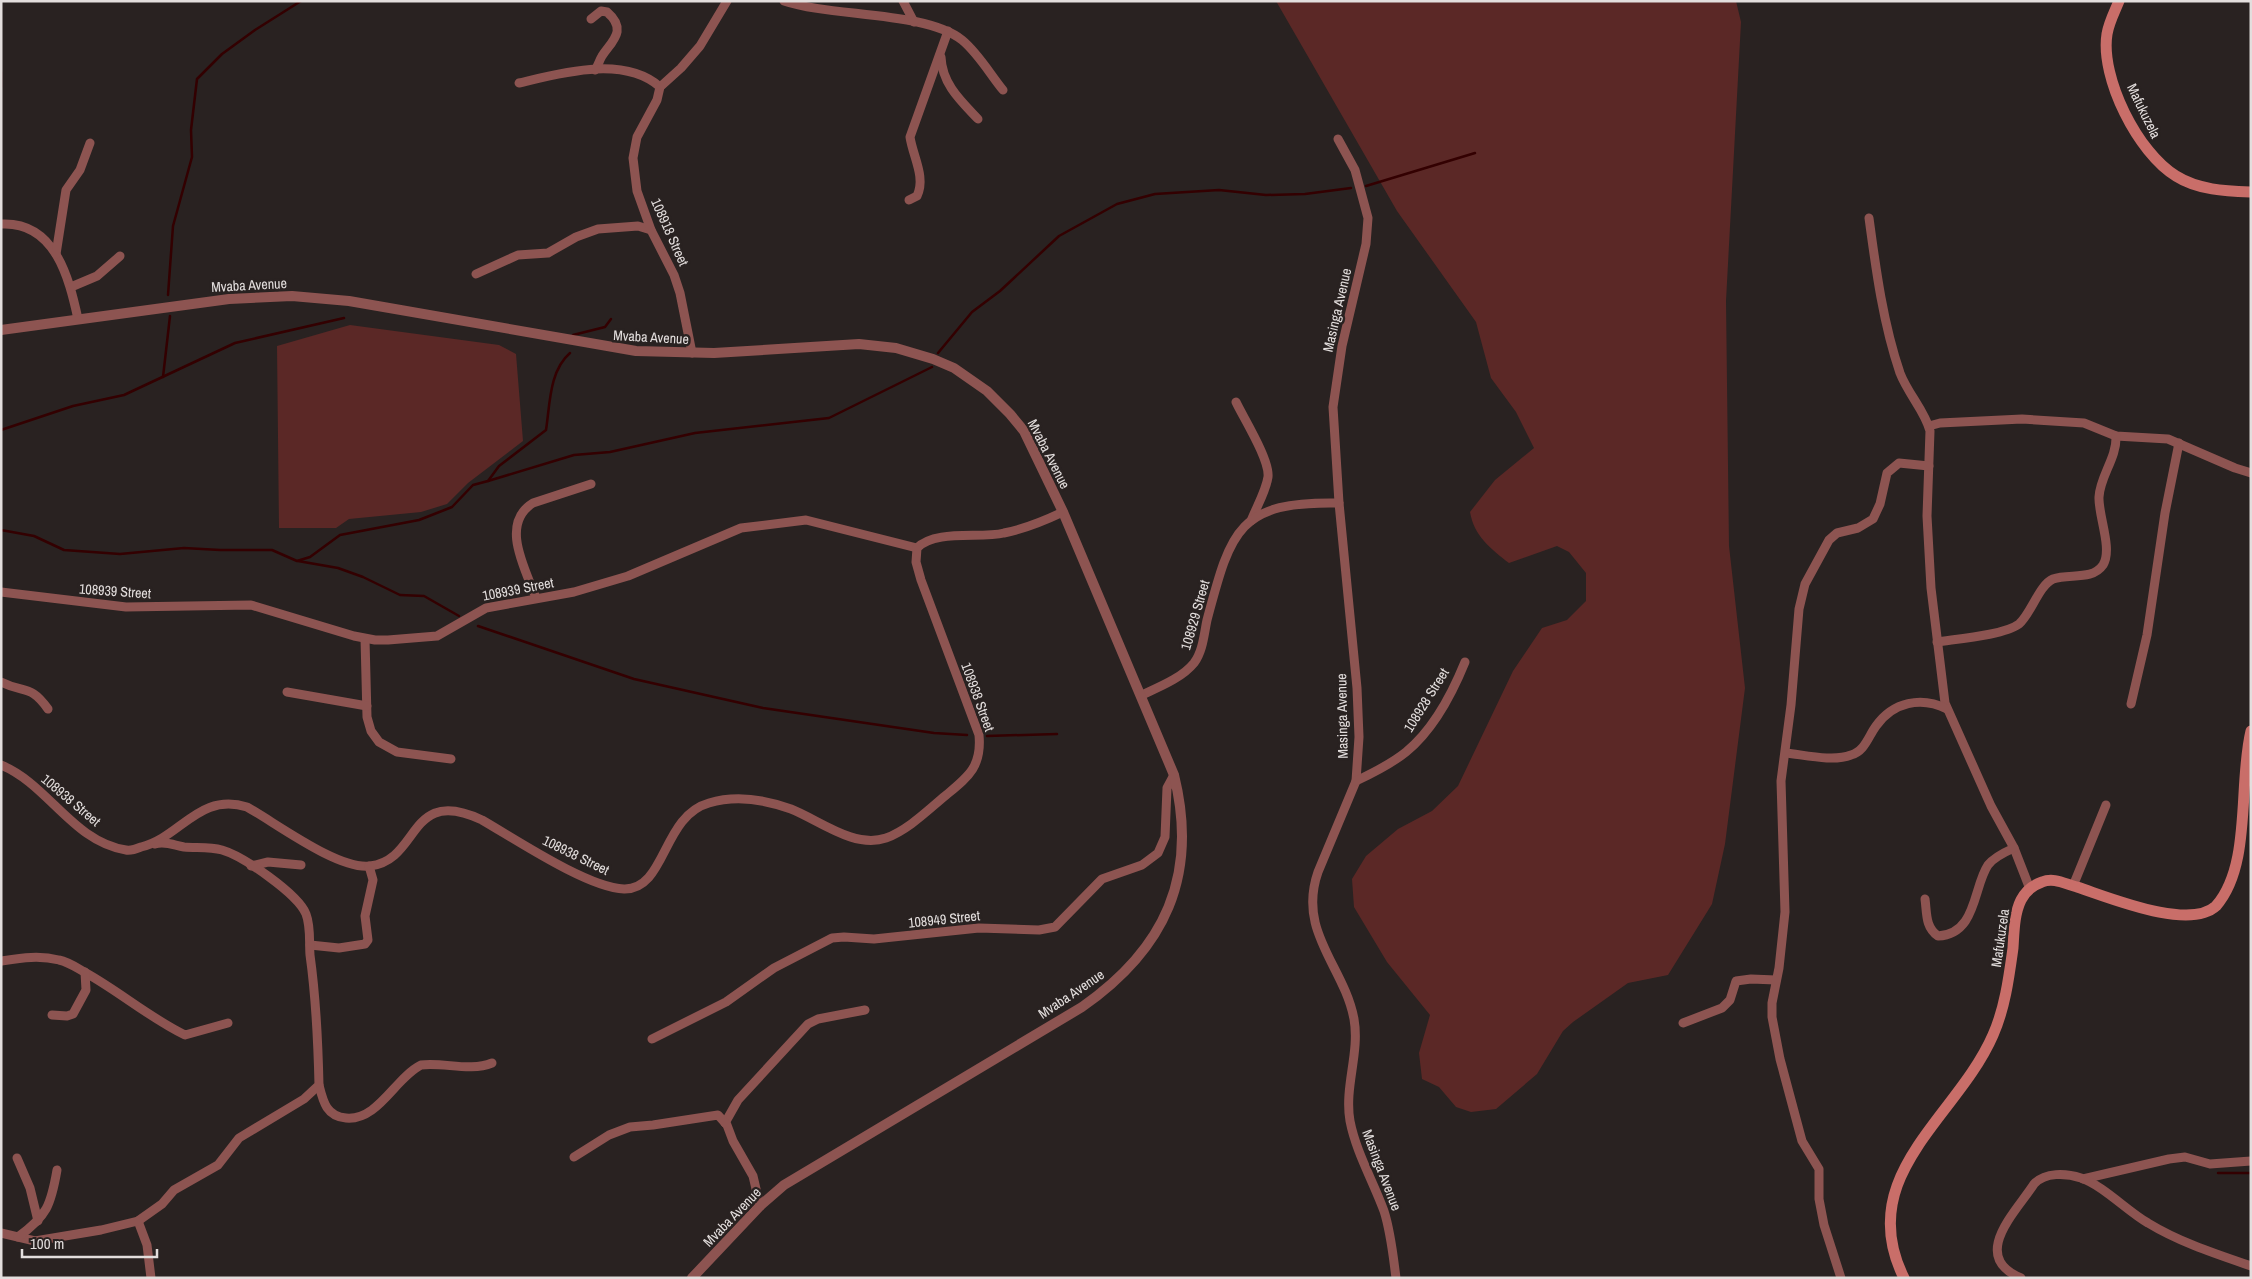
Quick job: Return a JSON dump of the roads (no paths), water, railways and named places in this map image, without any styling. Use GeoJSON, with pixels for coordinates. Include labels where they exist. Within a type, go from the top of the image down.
{"type":"FeatureCollection","features":[{"type":"Feature","properties":{"kind":"main road","name":"Mafukuzela"},"geometry":{"type":"LineString","coordinates":[[2119,1],[2107,33],[2107,54],[2112,79],[2125,112],[2140,141],[2154,158],[2178,177],[2194,184],[2217,189],[2251,192]]}},
{"type":"Feature","properties":{"kind":"main road"},"geometry":{"type":"LineString","coordinates":[[2030,889],[2044,881],[2054,880],[2161,912],[2185,916],[2198,915],[2214,908],[2233,884],[2241,855],[2246,812],[2247,749],[2251,731]]}},
{"type":"Feature","properties":{"kind":"main road","name":"Mafukuzela"},"geometry":{"type":"LineString","coordinates":[[1904,1278],[1897,1263],[1890,1228],[1893,1197],[1898,1179],[1921,1141],[1970,1076],[1994,1033],[2010,973],[2021,900],[2030,889]]}},
{"type":"Feature","properties":{"kind":"street","name":"108918 Street"},"geometry":{"type":"LineString","coordinates":[[692,353],[680,293],[674,275],[651,230],[637,191],[632,158],[637,137],[657,100],[660,87],[681,68],[700,46],[727,1]]}},
{"type":"Feature","properties":{"kind":"street"},"geometry":{"type":"LineString","coordinates":[[784,1],[806,7],[914,22],[948,31],[971,49],[1003,90]]}},
{"type":"Feature","properties":{"kind":"street"},"geometry":{"type":"LineString","coordinates":[[903,1],[914,22]]}},
{"type":"Feature","properties":{"kind":"street"},"geometry":{"type":"LineString","coordinates":[[591,19],[601,11],[607,12],[615,22],[617,30],[613,44],[605,52],[595,70]]}},
{"type":"Feature","properties":{"kind":"street"},"geometry":{"type":"LineString","coordinates":[[909,200],[917,196],[921,181],[912,152],[910,137],[948,31]]}},
{"type":"Feature","properties":{"kind":"street"},"geometry":{"type":"LineString","coordinates":[[941,52],[941,67],[949,86],[978,119]]}},
{"type":"Feature","properties":{"kind":"street"},"geometry":{"type":"LineString","coordinates":[[519,83],[554,75],[595,70],[625,71],[643,75],[660,87]]}},
{"type":"Feature","properties":{"kind":"street","name":"Masinga Avenue"},"geometry":{"type":"LineString","coordinates":[[1338,139],[1355,170],[1368,218],[1366,244],[1342,346],[1333,408],[1339,503],[1357,688],[1359,737],[1356,781],[1312,887],[1313,906],[1321,943],[1341,982],[1354,1018],[1354,1062],[1348,1093],[1350,1117],[1356,1142],[1390,1229],[1396,1278]]}},
{"type":"Feature","properties":{"kind":"street"},"geometry":{"type":"LineString","coordinates":[[56,254],[66,190],[80,170],[90,143]]}},
{"type":"Feature","properties":{"kind":"street"},"geometry":{"type":"LineString","coordinates":[[1869,218],[1879,289],[1896,357],[1907,390],[1929,426],[1927,516],[1937,642],[1947,709],[1992,806],[2014,848],[2030,889]]}},
{"type":"Feature","properties":{"kind":"street"},"geometry":{"type":"LineString","coordinates":[[1,224],[32,230],[56,254],[71,287],[78,320]]}},
{"type":"Feature","properties":{"kind":"street"},"geometry":{"type":"LineString","coordinates":[[476,274],[518,255],[548,253],[576,237],[598,229],[638,226],[651,230]]}},
{"type":"Feature","properties":{"kind":"street"},"geometry":{"type":"LineString","coordinates":[[71,287],[97,276],[120,256]]}},
{"type":"Feature","properties":{"kind":"street","name":"Mvaba Avenue"},"geometry":{"type":"LineString","coordinates":[[1,330],[229,298],[292,296],[349,301],[612,349],[692,353],[859,344],[896,348],[940,362],[972,379],[1016,421],[1034,449],[1063,512],[1142,695],[1174,775],[1182,813],[1183,834],[1178,879],[1163,923],[1143,953],[1106,990],[1082,1007],[808,1170],[760,1206],[692,1278]]}},
{"type":"Feature","properties":{"kind":"street","name":"108929 Street"},"geometry":{"type":"LineString","coordinates":[[1236,402],[1254,436],[1268,470],[1267,482],[1250,521]]}},
{"type":"Feature","properties":{"kind":"street"},"geometry":{"type":"LineString","coordinates":[[1929,426],[1940,423],[2022,419],[2084,423],[2116,436],[2168,438],[2235,468],[2251,473]]}},
{"type":"Feature","properties":{"kind":"street"},"geometry":{"type":"LineString","coordinates":[[1937,642],[2008,630],[2025,618],[2046,584],[2054,579],[2094,573],[2103,565],[2106,555],[2098,499],[2112,458],[2116,436]]}},
{"type":"Feature","properties":{"kind":"street"},"geometry":{"type":"LineString","coordinates":[[2131,704],[2147,635],[2165,513],[2179,443]]}},
{"type":"Feature","properties":{"kind":"street"},"geometry":{"type":"LineString","coordinates":[[1841,1278],[1824,1225],[1819,1199],[1819,1169],[1802,1140],[1775,1034],[1772,1003],[1785,912],[1780,781],[1786,753],[1799,609],[1805,584],[1829,540],[1837,533],[1858,528],[1874,519],[1887,473],[1891,468],[1899,463],[1929,466]]}},
{"type":"Feature","properties":{"kind":"street"},"geometry":{"type":"LineString","coordinates":[[536,598],[519,549],[515,528],[518,518],[533,503],[591,484]]}},
{"type":"Feature","properties":{"kind":"street","name":"108929 Street"},"geometry":{"type":"LineString","coordinates":[[1142,695],[1183,672],[1197,658],[1229,548],[1241,530],[1250,521],[1263,512],[1292,504],[1339,503]]}},
{"type":"Feature","properties":{"kind":"street"},"geometry":{"type":"LineString","coordinates":[[917,548],[927,541],[939,537],[1002,534],[1030,526],[1063,512]]}},
{"type":"Feature","properties":{"kind":"street","name":"108939 Street"},"geometry":{"type":"LineString","coordinates":[[1,592],[126,607],[251,605],[365,638],[388,640],[437,636],[486,608],[574,592],[628,576],[733,530],[792,521],[821,523],[917,548]]}},
{"type":"Feature","properties":{"kind":"street","name":"108938 Street"},"geometry":{"type":"LineString","coordinates":[[1,765],[27,780],[81,830],[100,842],[128,851],[152,844],[206,807],[232,803],[246,807],[331,855],[349,863],[369,866],[393,856],[422,821],[444,811],[467,813],[590,880],[624,889],[643,883],[661,860],[679,823],[698,807],[710,802],[752,800],[791,809],[830,828],[860,838],[881,839],[894,835],[955,788],[973,772],[980,754],[979,735],[921,580],[916,562],[917,548]]}},
{"type":"Feature","properties":{"kind":"street"},"geometry":{"type":"LineString","coordinates":[[365,638],[366,706],[371,732],[387,748],[396,752],[451,759]]}},
{"type":"Feature","properties":{"kind":"street","name":"108928 Street"},"geometry":{"type":"LineString","coordinates":[[1356,781],[1381,769],[1405,753],[1421,738],[1452,690],[1465,662]]}},
{"type":"Feature","properties":{"kind":"street"},"geometry":{"type":"LineString","coordinates":[[1,682],[34,693],[39,696],[48,709]]}},
{"type":"Feature","properties":{"kind":"street"},"geometry":{"type":"LineString","coordinates":[[287,692],[366,706]]}},
{"type":"Feature","properties":{"kind":"street"},"geometry":{"type":"LineString","coordinates":[[1786,753],[1837,757],[1853,755],[1867,743],[1876,726],[1885,716],[1902,705],[1929,702],[1947,709]]}},
{"type":"Feature","properties":{"kind":"street","name":"108949 Street"},"geometry":{"type":"LineString","coordinates":[[652,1039],[726,1002],[774,968],[832,938],[844,936],[874,939],[979,928],[1053,928],[1102,880],[1142,865],[1158,853],[1165,837],[1167,788],[1174,775]]}},
{"type":"Feature","properties":{"kind":"street"},"geometry":{"type":"LineString","coordinates":[[2073,886],[2106,805]]}},
{"type":"Feature","properties":{"kind":"street"},"geometry":{"type":"LineString","coordinates":[[152,844],[164,841],[173,845],[222,850],[282,886],[302,905],[308,920],[316,994],[319,1085],[323,1102],[328,1110],[336,1116],[350,1118],[372,1109],[421,1066],[478,1067],[492,1063]]}},
{"type":"Feature","properties":{"kind":"street"},"geometry":{"type":"LineString","coordinates":[[1925,899],[1928,926],[1932,932],[1938,936],[1951,933],[1968,917],[1972,910],[1989,864],[2014,848]]}},
{"type":"Feature","properties":{"kind":"street"},"geometry":{"type":"LineString","coordinates":[[251,866],[268,862],[301,866]]}},
{"type":"Feature","properties":{"kind":"street"},"geometry":{"type":"LineString","coordinates":[[310,946],[339,948],[364,944],[368,940],[365,916],[374,880],[369,866]]}},
{"type":"Feature","properties":{"kind":"street"},"geometry":{"type":"LineString","coordinates":[[1,961],[47,957],[74,965],[185,1035],[228,1023]]}},
{"type":"Feature","properties":{"kind":"street"},"geometry":{"type":"LineString","coordinates":[[52,1015],[67,1016],[73,1014],[86,990],[85,972]]}},
{"type":"Feature","properties":{"kind":"street"},"geometry":{"type":"LineString","coordinates":[[1683,1023],[1722,1008],[1730,1000],[1736,981],[1751,979],[1776,980]]}},
{"type":"Feature","properties":{"kind":"street"},"geometry":{"type":"LineString","coordinates":[[725,1123],[738,1100],[808,1024],[818,1019],[865,1010]]}},
{"type":"Feature","properties":{"kind":"street"},"geometry":{"type":"LineString","coordinates":[[1,1233],[35,1241],[138,1221],[162,1204],[174,1190],[218,1165],[239,1138],[298,1104],[319,1085]]}},
{"type":"Feature","properties":{"kind":"street"},"geometry":{"type":"LineString","coordinates":[[574,1157],[609,1135],[630,1127],[718,1115],[725,1123],[753,1176],[760,1206]]}},
{"type":"Feature","properties":{"kind":"street"},"geometry":{"type":"LineString","coordinates":[[2021,1278],[2008,1272],[1998,1259],[1998,1248],[2003,1227],[2039,1179],[2054,1174],[2083,1179],[2169,1158],[2185,1157],[2210,1164],[2251,1161]]}},
{"type":"Feature","properties":{"kind":"street"},"geometry":{"type":"LineString","coordinates":[[17,1158],[30,1188],[38,1221]]}},
{"type":"Feature","properties":{"kind":"street"},"geometry":{"type":"LineString","coordinates":[[18,1237],[38,1221],[52,1200],[57,1170]]}},
{"type":"Feature","properties":{"kind":"street"},"geometry":{"type":"LineString","coordinates":[[2083,1179],[2148,1224],[2214,1254],[2251,1266]]}},
{"type":"Feature","properties":{"kind":"street"},"geometry":{"type":"LineString","coordinates":[[138,1221],[147,1245],[151,1278]]}},
{"type":"Feature","properties":{"kind":"waterway"},"geometry":{"type":"LineString","coordinates":[[168,295],[173,226],[192,157],[191,130],[197,79],[222,54],[255,30],[301,1]]}},
{"type":"Feature","properties":{"kind":"waterway"},"geometry":{"type":"LineString","coordinates":[[1,72],[1,87]]}},
{"type":"Feature","properties":{"kind":"waterway"},"geometry":{"type":"LineString","coordinates":[[1366,186],[1475,153]]}},
{"type":"Feature","properties":{"kind":"waterway"},"geometry":{"type":"LineString","coordinates":[[938,353],[972,312],[1000,291],[1059,236],[1117,204],[1155,194],[1219,190],[1266,195],[1305,194],[1351,188]]}},
{"type":"Feature","properties":{"kind":"waterway"},"geometry":{"type":"LineString","coordinates":[[163,377],[170,316]]}},
{"type":"Feature","properties":{"kind":"waterway"},"geometry":{"type":"LineString","coordinates":[[1,430],[73,406],[124,395],[235,343],[344,318]]}},
{"type":"Feature","properties":{"kind":"waterway"},"geometry":{"type":"LineString","coordinates":[[573,335],[605,327],[611,319]]}},
{"type":"Feature","properties":{"kind":"waterway"},"geometry":{"type":"LineString","coordinates":[[1,530],[34,536],[64,550],[120,554],[184,548],[272,550],[297,561],[310,557],[340,535],[419,520],[452,507],[473,485],[488,481],[499,466],[546,430],[554,379],[563,360],[570,353]]}},
{"type":"Feature","properties":{"kind":"waterway"},"geometry":{"type":"LineString","coordinates":[[488,481],[574,455],[610,452],[695,433],[829,418],[932,367]]}},
{"type":"Feature","properties":{"kind":"waterway"},"geometry":{"type":"LineString","coordinates":[[298,561],[338,568],[363,577],[400,595],[424,596],[459,616]]}},
{"type":"Feature","properties":{"kind":"waterway"},"geometry":{"type":"LineString","coordinates":[[478,626],[634,679],[763,708],[934,733],[967,735]]}},
{"type":"Feature","properties":{"kind":"waterway"},"geometry":{"type":"LineString","coordinates":[[987,736],[1057,734]]}},
{"type":"Feature","properties":{"kind":"waterway"},"geometry":{"type":"LineString","coordinates":[[2218,1173],[2251,1173]]}}]}
